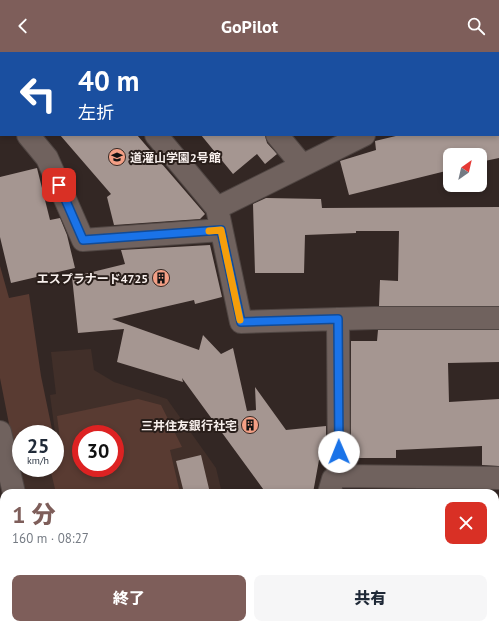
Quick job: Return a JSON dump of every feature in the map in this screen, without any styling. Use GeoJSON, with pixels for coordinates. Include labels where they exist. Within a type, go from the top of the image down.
{"type":"FeatureCollection","features":[{"type":"Feature","properties":{"kind":"street"},"geometry":{"type":"LineString","coordinates":[[29,136],[47,158],[83,240],[221,230]]}},
{"type":"Feature","properties":{"kind":"street"},"geometry":{"type":"LineString","coordinates":[[157,136],[217,208],[241,322],[338,319],[499,318]]}},
{"type":"Feature","properties":{"kind":"street"},"geometry":{"type":"LineString","coordinates":[[278,136],[302,165]]}},
{"type":"Feature","properties":{"kind":"street"},"geometry":{"type":"LineString","coordinates":[[217,208],[362,136]]}},
{"type":"Feature","properties":{"kind":"street"},"geometry":{"type":"LineString","coordinates":[[338,319],[334,485],[499,478]]}},
{"type":"Feature","properties":{"kind":"street"},"geometry":{"type":"LineString","coordinates":[[0,432],[13,489]]}},
{"type":"Feature","properties":{"kind":"shaded area"},"geometry":{"type":"Polygon","coordinates":[[[0,266],[9,298],[29,294],[41,376],[51,425],[12,425],[12,439],[0,378],[0,266]]]}},
{"type":"Feature","properties":{"kind":"shaded area"},"geometry":{"type":"Polygon","coordinates":[[[91,349],[94,370],[114,382],[167,399],[216,468],[221,489],[24,489],[21,477],[64,477],[64,425],[54,425],[50,395],[56,394],[51,352],[91,349]]]}},
{"type":"Feature","properties":{"kind":"shaded area"},"geometry":{"type":"Polygon","coordinates":[[[138,399],[161,405],[182,447],[170,450],[179,489],[55,489],[52,477],[64,477],[64,425],[58,425],[57,416],[138,399]]]}},
{"type":"Feature","properties":{"kind":"building"},"geometry":{"type":"Polygon","coordinates":[[[61,136],[138,136],[205,214],[200,219],[114,225],[107,197],[111,194],[61,136]]]}},
{"type":"Feature","properties":{"kind":"building"},"geometry":{"type":"Polygon","coordinates":[[[202,136],[265,136],[267,143],[277,154],[265,164],[257,154],[233,174],[202,136]]]}},
{"type":"Feature","properties":{"kind":"building"},"geometry":{"type":"Polygon","coordinates":[[[396,136],[499,136],[499,158],[487,161],[487,148],[443,148],[443,172],[349,195],[340,161],[376,150],[375,141],[396,136]]]}},
{"type":"Feature","properties":{"kind":"building"},"geometry":{"type":"Polygon","coordinates":[[[37,168],[50,220],[60,218],[67,235],[75,268],[11,283],[0,237],[0,177],[37,168]]]}},
{"type":"Feature","properties":{"kind":"building"},"geometry":{"type":"Polygon","coordinates":[[[266,198],[321,199],[322,208],[499,207],[499,306],[379,306],[380,280],[398,281],[399,231],[356,231],[356,233],[305,235],[304,273],[255,273],[253,204],[266,198]]]}},
{"type":"Feature","properties":{"kind":"building"},"geometry":{"type":"Polygon","coordinates":[[[210,245],[222,297],[195,304],[194,300],[112,319],[199,350],[203,335],[221,354],[233,348],[247,411],[256,410],[255,387],[286,430],[326,426],[326,459],[319,460],[314,489],[263,489],[182,378],[183,382],[117,362],[124,329],[78,333],[72,277],[125,264],[121,250],[210,245]]]}},
{"type":"Feature","properties":{"kind":"building"},"geometry":{"type":"Polygon","coordinates":[[[378,330],[499,330],[499,362],[448,363],[449,402],[499,399],[499,466],[482,465],[482,446],[396,450],[396,458],[351,458],[351,341],[377,341],[378,330]]]}},
{"type":"Feature","properties":{"kind":"building"},"geometry":{"type":"Polygon","coordinates":[[[201,455],[209,489],[183,489],[176,461],[201,455]]]}},
{"type":"Feature","properties":{"kind":"slow traffic"},"geometry":{"type":"LineString","coordinates":[[209,231],[221,230],[240,320]]}},
{"type":"Feature","properties":{"kind":"place","name":"道灌山学園2号館"},"geometry":{"type":"Point","coordinates":[117,157]}},
{"type":"Feature","properties":{"kind":"place","name":"エスプラナード4725"},"geometry":{"type":"Point","coordinates":[161,278]}},
{"type":"Feature","properties":{"kind":"place","name":"三井住友銀行社宅"},"geometry":{"type":"Point","coordinates":[250,425]}},
{"type":"Feature","properties":{"kind":"route"},"geometry":{"type":"LineString","coordinates":[[59,185],[83,240],[221,230],[241,322],[338,319],[339,452]]}}]}
